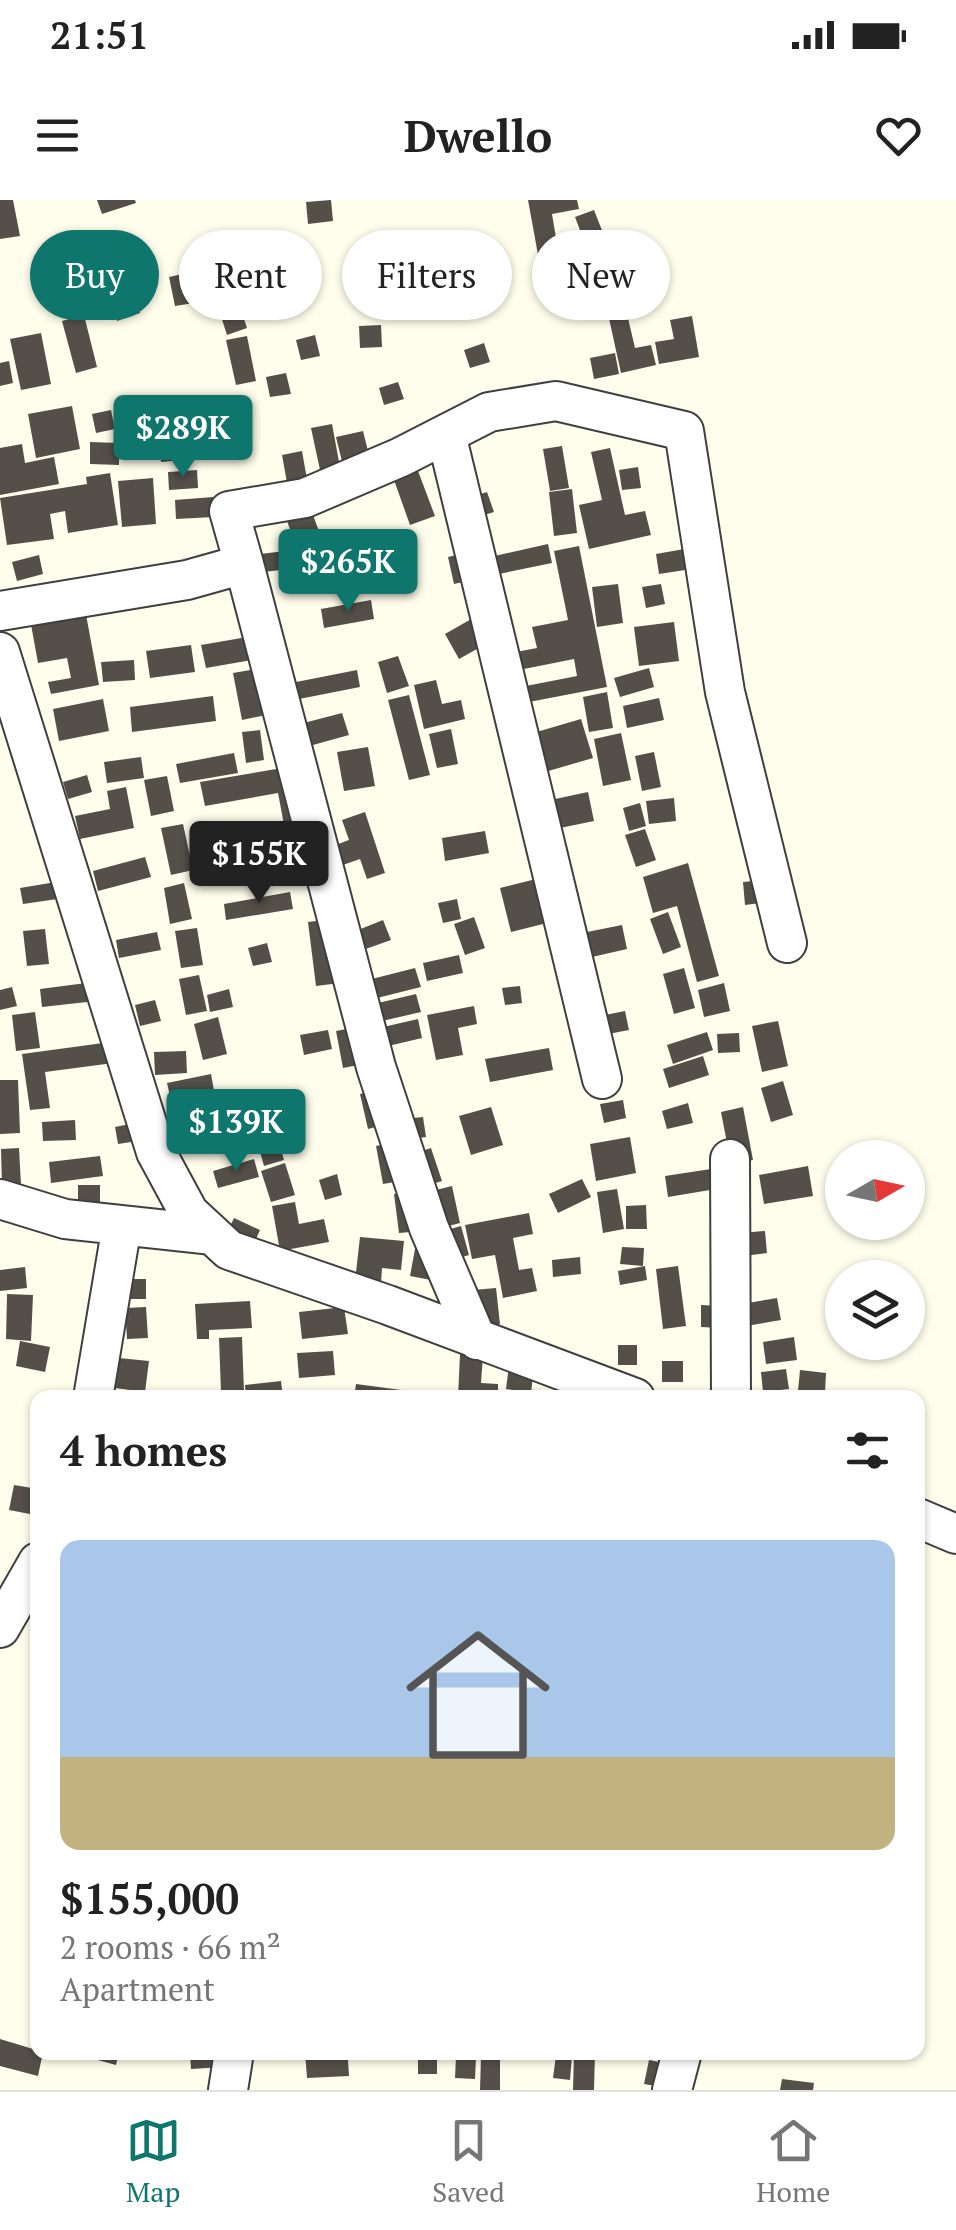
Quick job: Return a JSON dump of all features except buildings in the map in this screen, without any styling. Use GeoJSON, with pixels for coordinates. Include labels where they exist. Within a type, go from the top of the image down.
{"type":"FeatureCollection","features":[{"type":"Feature","properties":{"kind":"street"},"geometry":{"type":"LineString","coordinates":[[477,1340],[429,1228],[376,1067],[229,511],[305,498],[489,412],[556,400],[684,431],[725,692],[787,943]]}},
{"type":"Feature","properties":{"kind":"street"},"geometry":{"type":"LineString","coordinates":[[446,434],[602,1079]]}},
{"type":"Feature","properties":{"kind":"street"},"geometry":{"type":"LineString","coordinates":[[0,611],[188,580],[244,564]]}},
{"type":"Feature","properties":{"kind":"street"},"geometry":{"type":"LineString","coordinates":[[0,652],[156,1152],[190,1212],[229,1250],[613,1390]]}},
{"type":"Feature","properties":{"kind":"street"},"geometry":{"type":"LineString","coordinates":[[730,1159],[731,1390]]}},
{"type":"Feature","properties":{"kind":"street"},"geometry":{"type":"LineString","coordinates":[[0,1198],[65,1219],[213,1236]]}},
{"type":"Feature","properties":{"kind":"street"},"geometry":{"type":"LineString","coordinates":[[93,1390],[122,1226]]}},
{"type":"Feature","properties":{"kind":"street"},"geometry":{"type":"LineString","coordinates":[[925,1521],[956,1534]]}},
{"type":"Feature","properties":{"kind":"street"},"geometry":{"type":"LineString","coordinates":[[0,1628],[30,1576]]}},
{"type":"Feature","properties":{"kind":"street"},"geometry":{"type":"LineString","coordinates":[[228,2090],[233,2060]]}},
{"type":"Feature","properties":{"kind":"street"},"geometry":{"type":"LineString","coordinates":[[672,2090],[680,2060]]}}]}
